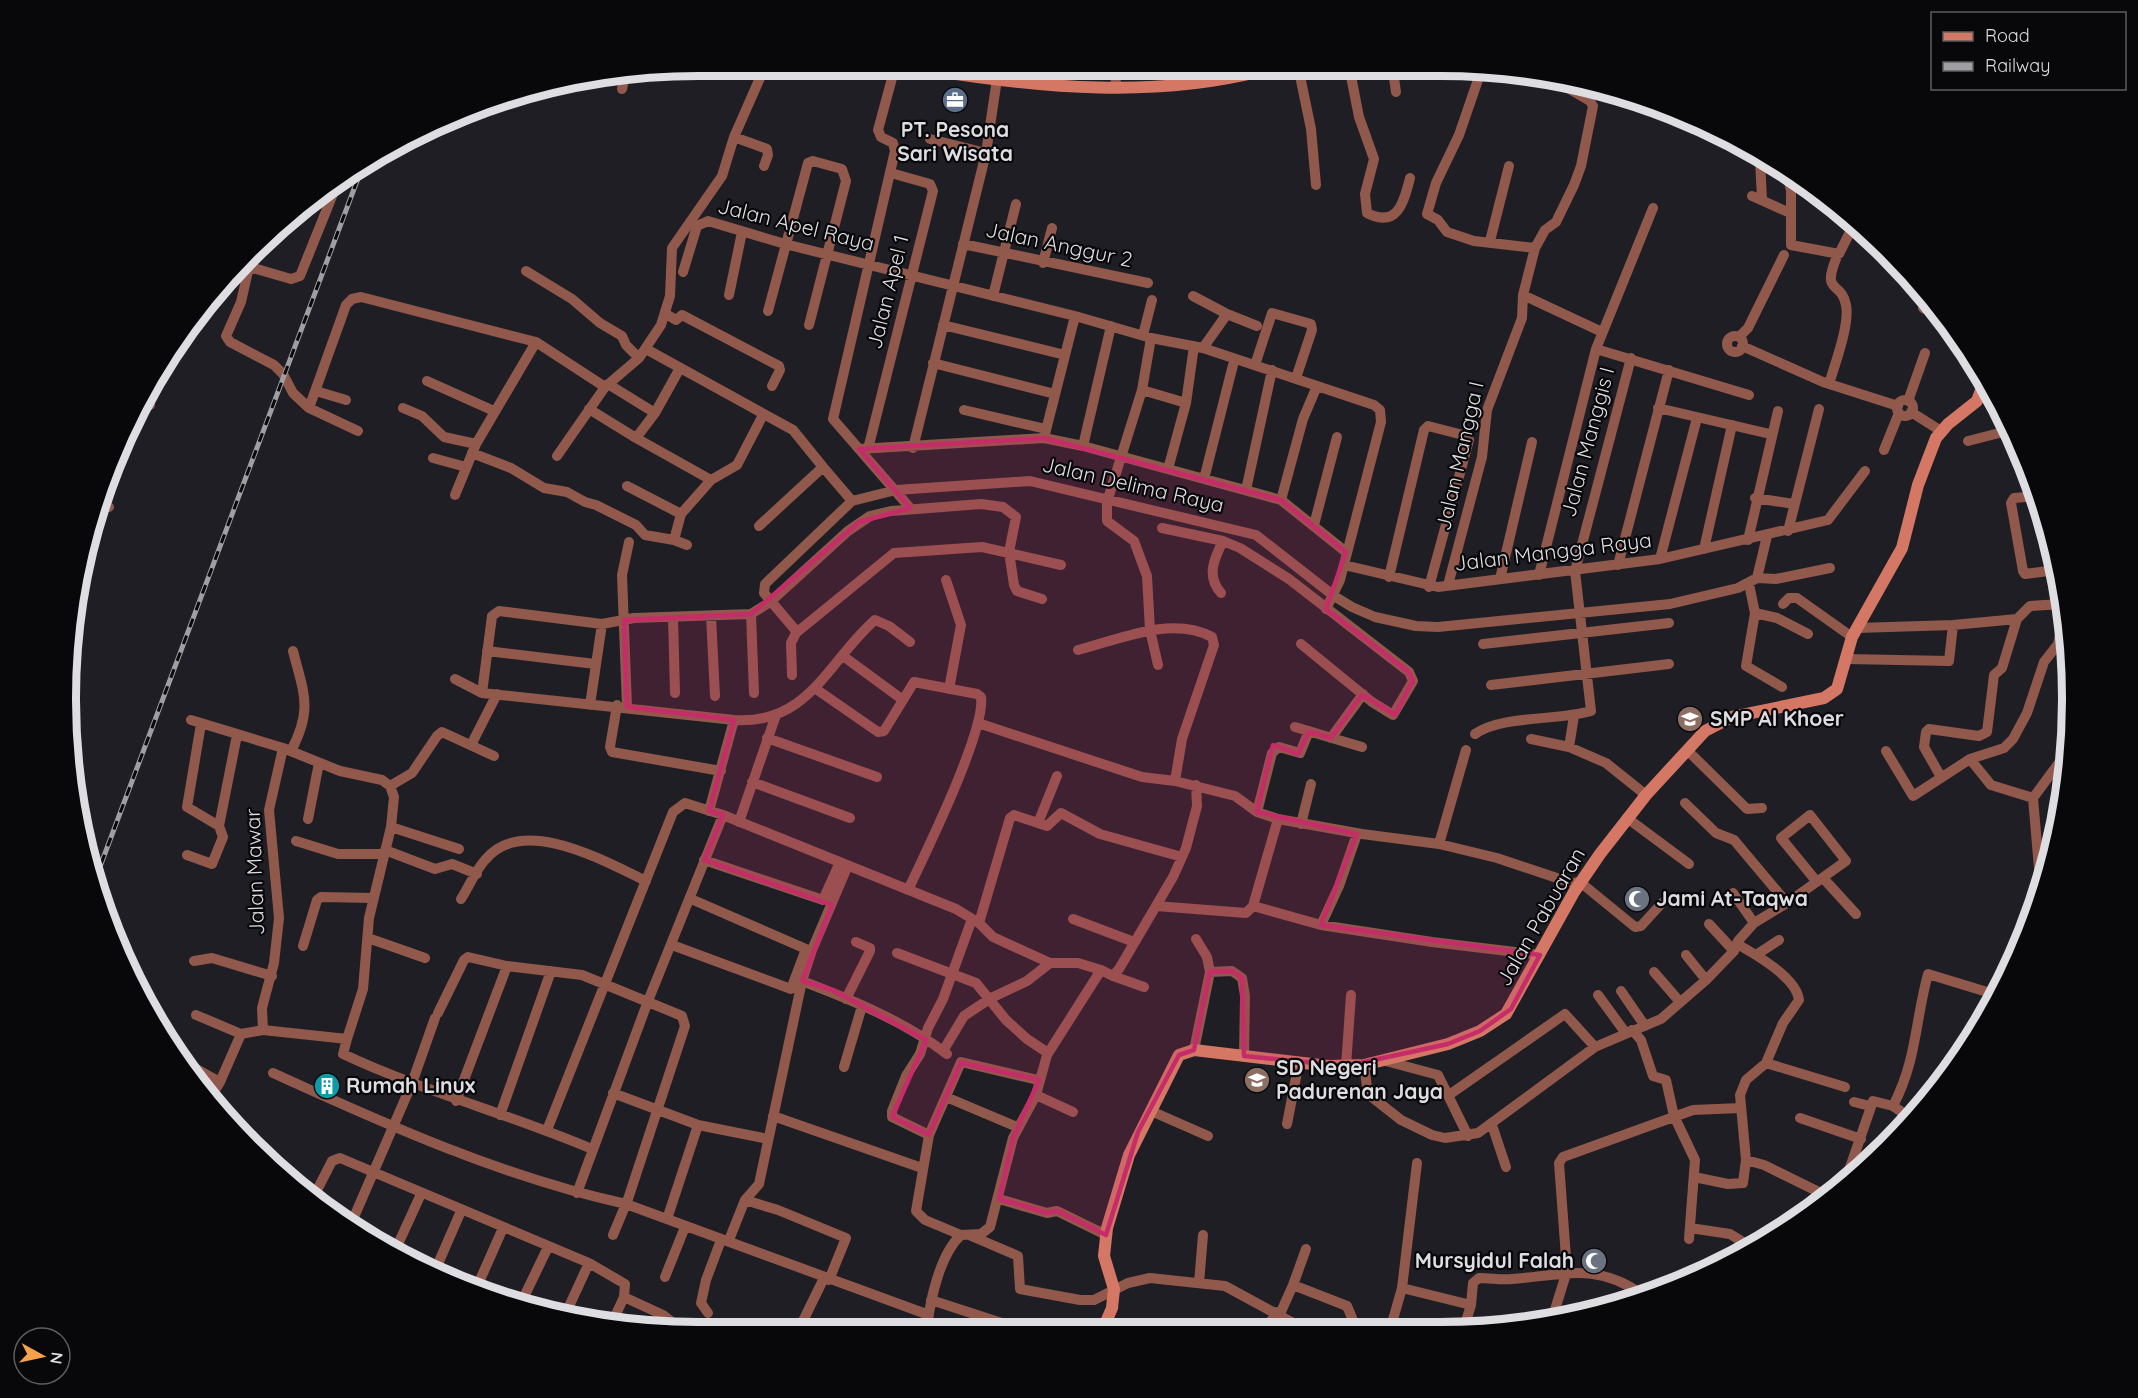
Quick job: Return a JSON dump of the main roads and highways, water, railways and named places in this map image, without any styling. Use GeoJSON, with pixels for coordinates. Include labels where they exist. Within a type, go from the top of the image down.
{"type":"FeatureCollection","features":[{"type":"Feature","properties":{"kind":"railway"},"geometry":{"type":"LineString","coordinates":[[100,867],[358,178]]}},
{"type":"Feature","properties":{"kind":"place","name":"PT. Pesona Sari Wisata"},"geometry":{"type":"Point","coordinates":[955,100]}},
{"type":"Feature","properties":{"kind":"place","name":"SMP Al Khoer"},"geometry":{"type":"Point","coordinates":[1690,719]}},
{"type":"Feature","properties":{"kind":"place","name":"Jami At-Taqwa"},"geometry":{"type":"Point","coordinates":[1637,899]}},
{"type":"Feature","properties":{"kind":"place","name":"SD Negeri Padurenan Jaya"},"geometry":{"type":"Point","coordinates":[1257,1080]}},
{"type":"Feature","properties":{"kind":"place","name":"Rumah Linux"},"geometry":{"type":"Point","coordinates":[327,1086]}},
{"type":"Feature","properties":{"kind":"place","name":"Mursyidul Falah"},"geometry":{"type":"Point","coordinates":[1594,1261]}}]}
